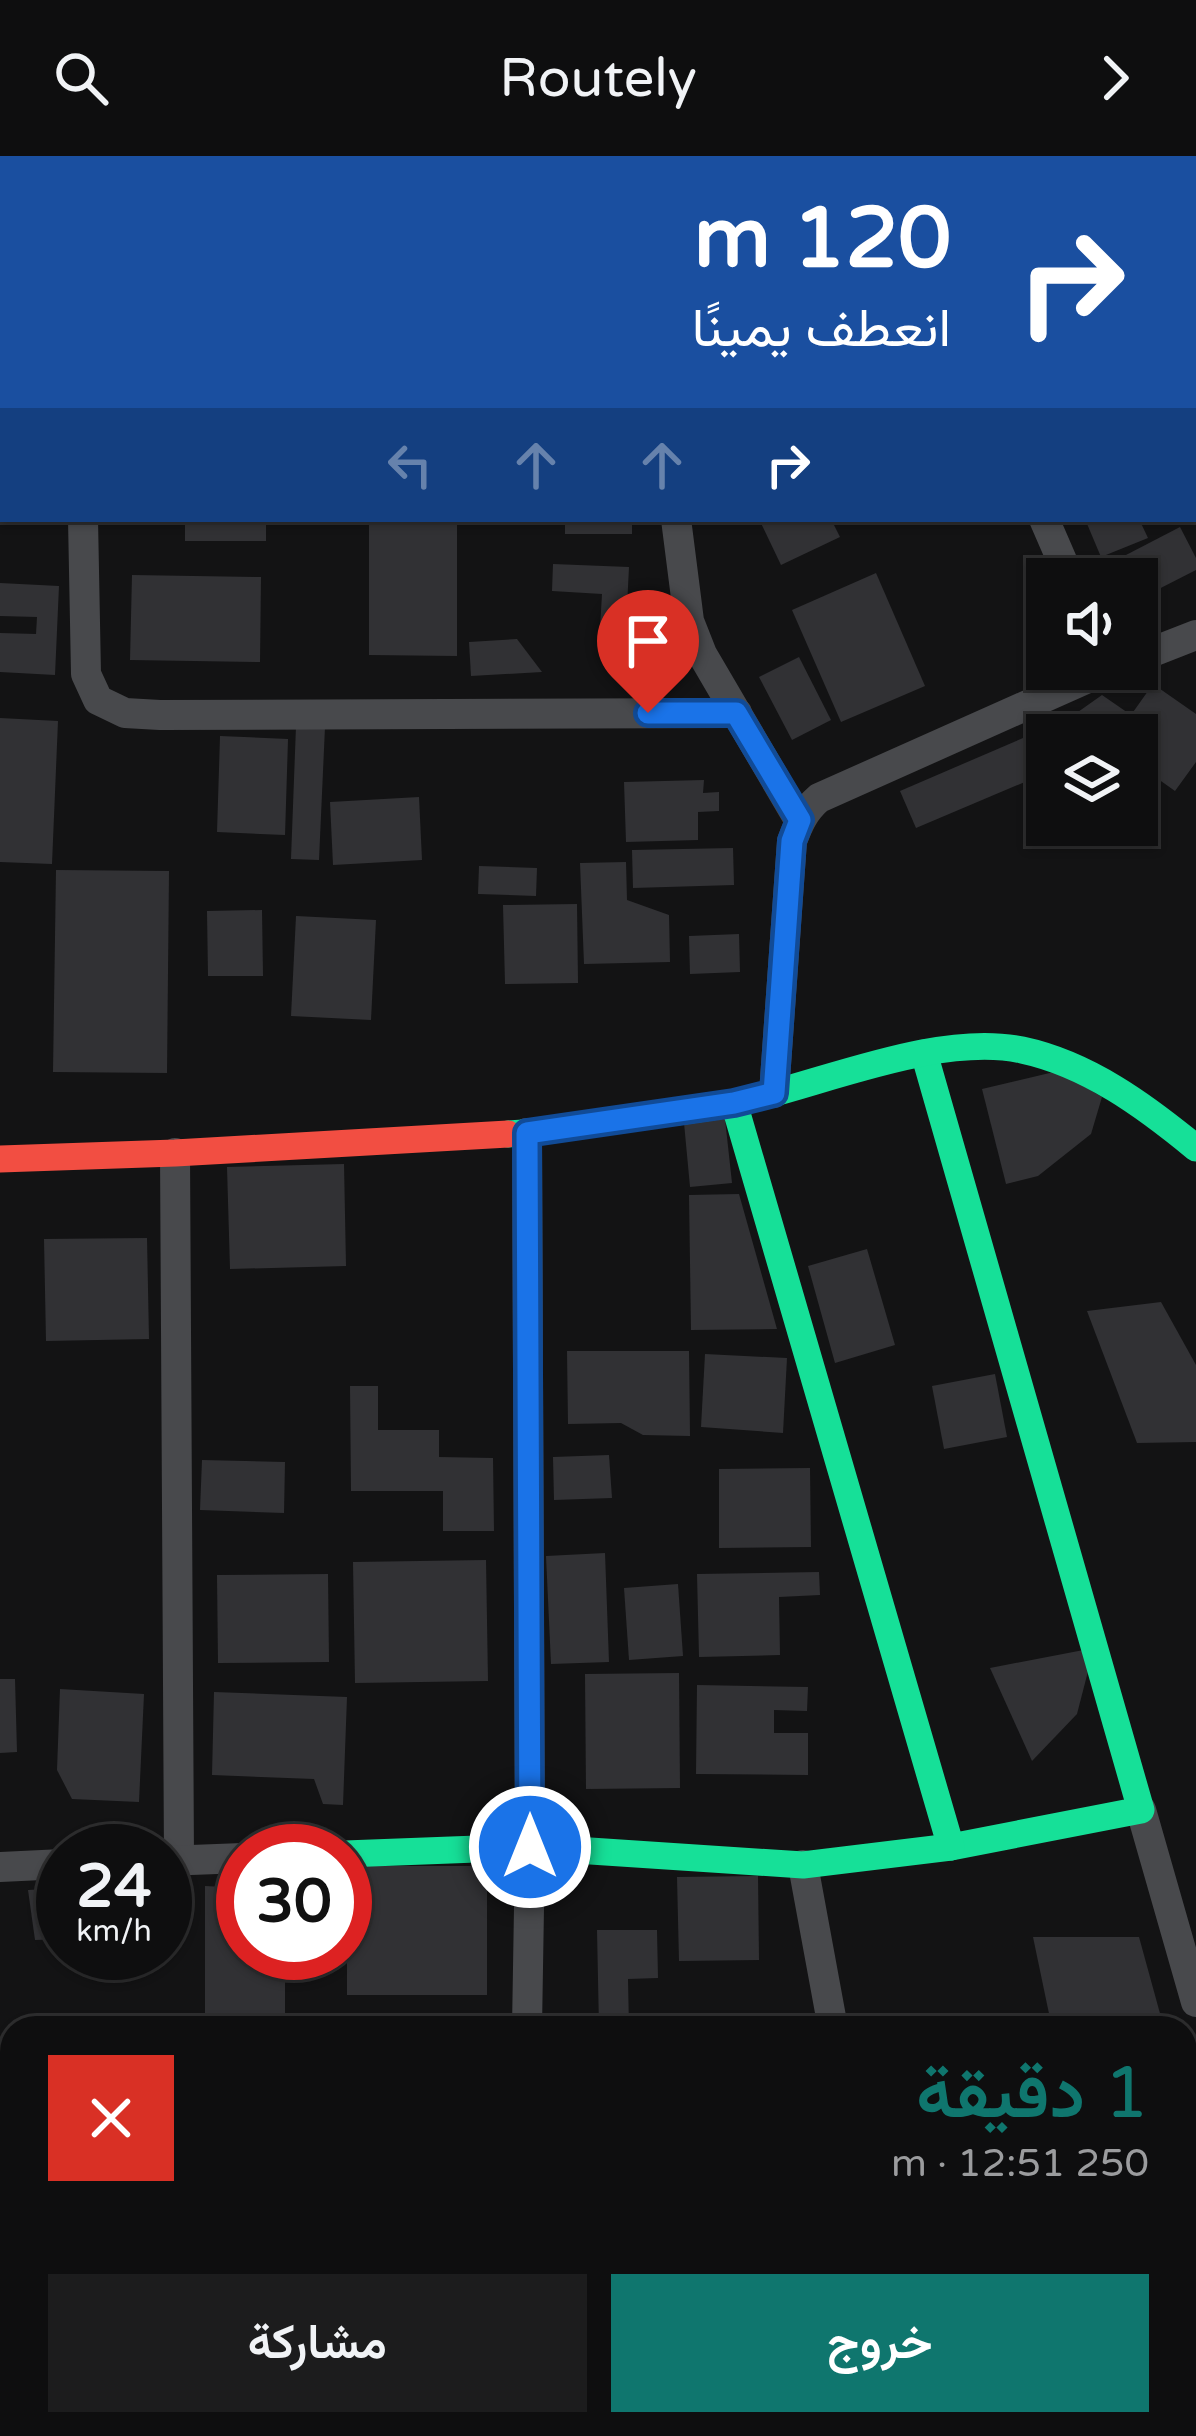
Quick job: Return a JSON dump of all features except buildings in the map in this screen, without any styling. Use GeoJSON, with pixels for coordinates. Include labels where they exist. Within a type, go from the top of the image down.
{"type":"FeatureCollection","features":[{"type":"Feature","properties":{"kind":"street"},"geometry":{"type":"LineString","coordinates":[[82,522],[86,674],[98,700],[124,712],[160,716],[736,713]]}},
{"type":"Feature","properties":{"kind":"street"},"geometry":{"type":"LineString","coordinates":[[676,522],[689,621],[702,654],[800,820]]}},
{"type":"Feature","properties":{"kind":"street"},"geometry":{"type":"LineString","coordinates":[[1045,522],[1061,558]]}},
{"type":"Feature","properties":{"kind":"street"},"geometry":{"type":"LineString","coordinates":[[1158,650],[1196,635]]}},
{"type":"Feature","properties":{"kind":"street"},"geometry":{"type":"LineString","coordinates":[[774,1093],[792,841],[808,807],[1061,690]]}},
{"type":"Feature","properties":{"kind":"street"},"geometry":{"type":"LineString","coordinates":[[0,1159],[527,1133],[734,1103],[924,1053],[992,1046],[1024,1050],[1091,1074],[1196,1148]]}},
{"type":"Feature","properties":{"kind":"street"},"geometry":{"type":"LineString","coordinates":[[924,1053],[1196,2002]]}},
{"type":"Feature","properties":{"kind":"street"},"geometry":{"type":"LineString","coordinates":[[734,1103],[951,1847]]}},
{"type":"Feature","properties":{"kind":"street"},"geometry":{"type":"LineString","coordinates":[[527,1133],[527,2016]]}},
{"type":"Feature","properties":{"kind":"street"},"geometry":{"type":"LineString","coordinates":[[172,1824],[175,1153]]}},
{"type":"Feature","properties":{"kind":"street"},"geometry":{"type":"LineString","coordinates":[[372,1853],[530,1847],[803,1864],[951,1847],[1141,1810]]}},
{"type":"Feature","properties":{"kind":"street"},"geometry":{"type":"LineString","coordinates":[[803,1864],[831,2016]]}},
{"type":"Feature","properties":{"kind":"street"},"geometry":{"type":"LineString","coordinates":[[0,1867],[36,1865]]}},
{"type":"Feature","properties":{"kind":"traffic: fast"},"geometry":{"type":"LineString","coordinates":[[508,1134],[722,1105],[916,1054],[989,1046],[1022,1050],[1093,1076],[1196,1148]]}},
{"type":"Feature","properties":{"kind":"traffic: fast"},"geometry":{"type":"LineString","coordinates":[[924,1053],[1141,1810],[951,1847]]}},
{"type":"Feature","properties":{"kind":"traffic: fast"},"geometry":{"type":"LineString","coordinates":[[372,1853],[530,1847],[803,1865],[951,1847],[734,1103]]}},
{"type":"Feature","properties":{"kind":"traffic: jam"},"geometry":{"type":"LineString","coordinates":[[0,1159],[508,1134]]}},
{"type":"Feature","properties":{"kind":"route"},"geometry":{"type":"LineString","coordinates":[[530,1847],[527,1133],[774,1093],[792,841],[800,820],[736,713],[648,713]]}}]}
